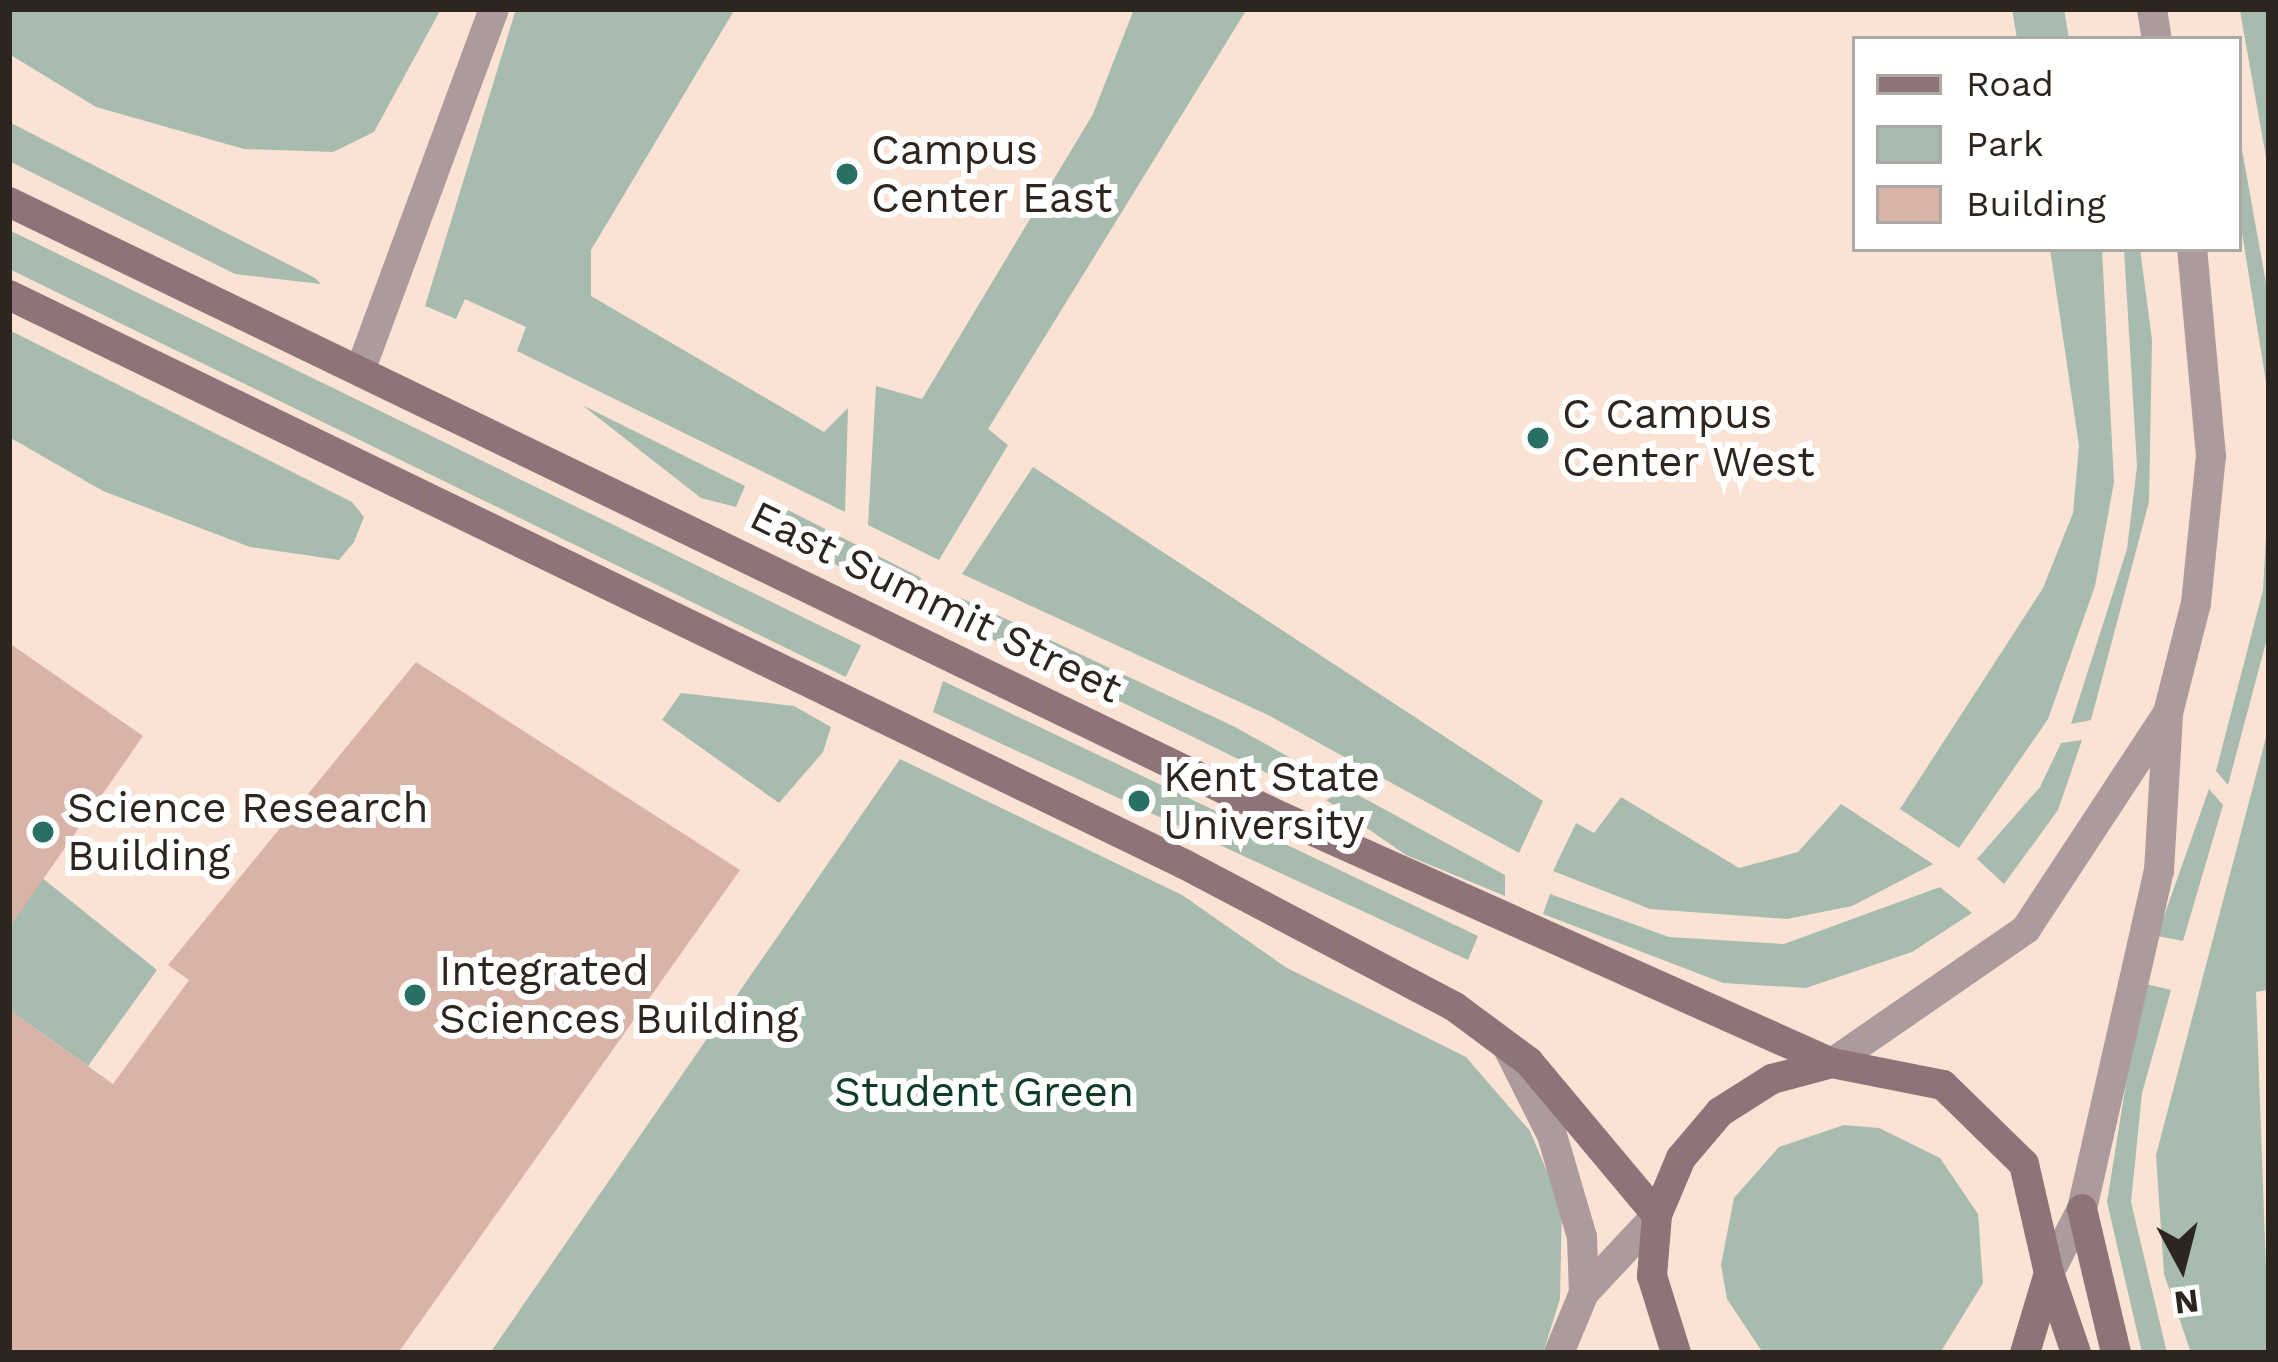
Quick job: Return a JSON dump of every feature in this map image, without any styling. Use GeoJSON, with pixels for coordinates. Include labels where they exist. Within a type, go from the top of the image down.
{"type":"FeatureCollection","features":[{"type":"Feature","properties":{"kind":"main road","name":"East Summit Street"},"geometry":{"type":"LineString","coordinates":[[9,202],[1520,925],[1832,1064]]}},
{"type":"Feature","properties":{"kind":"main road"},"geometry":{"type":"LineString","coordinates":[[9,295],[1184,864],[1502,1035],[1657,1215]]}},
{"type":"Feature","properties":{"kind":"main road"},"geometry":{"type":"LineString","coordinates":[[1676,1353],[1652,1276],[1657,1215],[1681,1158],[1720,1112],[1772,1079],[1832,1064],[1943,1085],[1989,1119],[2024,1164],[2049,1274],[2076,1353]]}},
{"type":"Feature","properties":{"kind":"main road"},"geometry":{"type":"LineString","coordinates":[[2082,1209],[2116,1353]]}},
{"type":"Feature","properties":{"kind":"main road"},"geometry":{"type":"LineString","coordinates":[[2025,1353],[2049,1274]]}},
{"type":"Feature","properties":{"kind":"street"},"geometry":{"type":"LineString","coordinates":[[359,370],[494,9]]}},
{"type":"Feature","properties":{"kind":"street"},"geometry":{"type":"LineString","coordinates":[[2049,1274],[2082,1209],[2158,871],[2168,713],[2195,603],[2211,456],[2192,252]]}},
{"type":"Feature","properties":{"kind":"street"},"geometry":{"type":"LineString","coordinates":[[1832,1064],[2026,929],[2168,713]]}},
{"type":"Feature","properties":{"kind":"street"},"geometry":{"type":"LineString","coordinates":[[1502,1035],[1552,1135],[1582,1237],[1584,1293]]}},
{"type":"Feature","properties":{"kind":"street"},"geometry":{"type":"LineString","coordinates":[[1559,1353],[1584,1293],[1657,1215]]}},
{"type":"Feature","properties":{"kind":"green space"},"geometry":{"type":"Polygon","coordinates":[[[9,9],[441,9],[374,132],[333,152],[244,149],[96,107],[9,54],[9,9]]]}},
{"type":"Feature","properties":{"kind":"green space"},"geometry":{"type":"Polygon","coordinates":[[[516,9],[735,9],[591,250],[591,296],[824,432],[848,408],[845,512],[517,351],[526,327],[465,299],[456,319],[425,306],[516,9]]]}},
{"type":"Feature","properties":{"kind":"green space"},"geometry":{"type":"Polygon","coordinates":[[[1134,9],[1247,9],[988,429],[1008,445],[939,560],[868,525],[876,386],[922,399],[1093,114],[1134,9]]]}},
{"type":"Feature","properties":{"kind":"green space"},"geometry":{"type":"Polygon","coordinates":[[[2012,9],[2064,9],[2068,36],[2016,36],[2012,9]]]}},
{"type":"Feature","properties":{"kind":"green space"},"geometry":{"type":"Polygon","coordinates":[[[2269,9],[2269,174],[2240,11],[2269,9]]]}},
{"type":"Feature","properties":{"kind":"green space"},"geometry":{"type":"Polygon","coordinates":[[[9,122],[321,284],[235,274],[9,161],[9,122]]]}},
{"type":"Feature","properties":{"kind":"green space"},"geometry":{"type":"Polygon","coordinates":[[[2242,150],[2269,300],[2269,401],[2242,233],[2242,150]]]}},
{"type":"Feature","properties":{"kind":"green space"},"geometry":{"type":"Polygon","coordinates":[[[9,230],[861,646],[846,677],[9,269],[9,230]]]}},
{"type":"Feature","properties":{"kind":"green space"},"geometry":{"type":"Polygon","coordinates":[[[2050,252],[2102,252],[2114,482],[2095,586],[2048,719],[1959,848],[1900,809],[2043,588],[2073,513],[2079,446],[2050,252]]]}},
{"type":"Feature","properties":{"kind":"green space"},"geometry":{"type":"Polygon","coordinates":[[[2124,252],[2140,252],[2152,340],[2149,502],[2091,720],[2071,724],[2127,549],[2137,466],[2124,252]]]}},
{"type":"Feature","properties":{"kind":"green space"},"geometry":{"type":"Polygon","coordinates":[[[9,330],[352,502],[364,517],[354,542],[339,560],[250,547],[103,491],[9,437],[9,330]]]}},
{"type":"Feature","properties":{"kind":"green space"},"geometry":{"type":"Polygon","coordinates":[[[582,405],[745,486],[736,507],[701,498],[582,405]]]}},
{"type":"Feature","properties":{"kind":"green space"},"geometry":{"type":"Polygon","coordinates":[[[1033,467],[1543,801],[1519,853],[1268,715],[962,574],[1033,467]]]}},
{"type":"Feature","properties":{"kind":"green space"},"geometry":{"type":"Polygon","coordinates":[[[2269,482],[2269,631],[2228,785],[2216,771],[2263,590],[2269,482]]]}},
{"type":"Feature","properties":{"kind":"green space"},"geometry":{"type":"Polygon","coordinates":[[[786,509],[921,578],[909,602],[774,533],[786,509]]]}},
{"type":"Feature","properties":{"kind":"green space"},"geometry":{"type":"Polygon","coordinates":[[[961,598],[1233,726],[1327,778],[1308,793],[951,619],[961,598]]]}},
{"type":"Feature","properties":{"kind":"green space"},"geometry":{"type":"Polygon","coordinates":[[[943,681],[1478,936],[1468,960],[933,712],[943,681]]]}},
{"type":"Feature","properties":{"kind":"green space"},"geometry":{"type":"Polygon","coordinates":[[[681,693],[794,706],[831,727],[823,752],[779,803],[662,720],[681,693]]]}},
{"type":"Feature","properties":{"kind":"green space"},"geometry":{"type":"Polygon","coordinates":[[[2269,726],[2269,990],[2256,992],[2269,1353],[2191,1353],[2164,1274],[2156,1155],[2269,726]]]}},
{"type":"Feature","properties":{"kind":"green space"},"geometry":{"type":"Polygon","coordinates":[[[2082,740],[2058,810],[2004,884],[1977,859],[2040,787],[2061,743],[2082,740]]]}},
{"type":"Feature","properties":{"kind":"green space","name":"Student Green"},"geometry":{"type":"Polygon","coordinates":[[[900,759],[1182,895],[1287,968],[1466,1057],[1530,1131],[1562,1207],[1560,1299],[1543,1353],[490,1353],[900,759]]]}},
{"type":"Feature","properties":{"kind":"green space"},"geometry":{"type":"Polygon","coordinates":[[[1347,789],[1505,875],[1505,896],[1406,855],[1326,800],[1347,789]]]}},
{"type":"Feature","properties":{"kind":"green space"},"geometry":{"type":"Polygon","coordinates":[[[2209,789],[2223,805],[2183,941],[2157,936],[2209,789]]]}},
{"type":"Feature","properties":{"kind":"green space"},"geometry":{"type":"Polygon","coordinates":[[[1621,797],[1739,868],[1798,852],[1841,804],[1933,864],[1852,906],[1787,919],[1650,909],[1553,871],[1576,823],[1594,833],[1621,797]]]}},
{"type":"Feature","properties":{"kind":"green space"},"geometry":{"type":"Polygon","coordinates":[[[41,877],[157,970],[88,1066],[9,1010],[9,925],[41,877]]]}},
{"type":"Feature","properties":{"kind":"green space"},"geometry":{"type":"Polygon","coordinates":[[[1940,887],[1972,913],[1912,952],[1806,988],[1723,983],[1543,914],[1550,894],[1669,937],[1784,944],[1940,887]]]}},
{"type":"Feature","properties":{"kind":"green space"},"geometry":{"type":"Polygon","coordinates":[[[2142,983],[2171,990],[2142,1093],[2131,1202],[2167,1353],[2142,1353],[2107,1202],[2142,983]]]}},
{"type":"Feature","properties":{"kind":"green space"},"geometry":{"type":"Polygon","coordinates":[[[1844,1125],[1879,1128],[1940,1158],[1978,1214],[1983,1283],[1940,1353],[1763,1353],[1727,1299],[1721,1265],[1734,1198],[1779,1147],[1844,1125]]]}},
{"type":"Feature","properties":{"kind":"building","name":"Science Research Building"},"geometry":{"type":"Polygon","coordinates":[[[9,643],[143,736],[9,928],[9,643]]]}},
{"type":"Feature","properties":{"kind":"building","name":"Integrated Sciences Building"},"geometry":{"type":"Polygon","coordinates":[[[416,662],[740,870],[398,1353],[9,1353],[9,1010],[113,1084],[189,980],[168,965],[416,662]]]}},
{"type":"Feature","properties":{"kind":"place","name":"Campus Center East"},"geometry":{"type":"Point","coordinates":[847,174]}},
{"type":"Feature","properties":{"kind":"place","name":"C Campus Center West"},"geometry":{"type":"Point","coordinates":[1538,438]}},
{"type":"Feature","properties":{"kind":"place","name":"Kent State University"},"geometry":{"type":"Point","coordinates":[1139,801]}},
{"type":"Feature","properties":{"kind":"place","name":"Science Research Building"},"geometry":{"type":"Point","coordinates":[43,832]}},
{"type":"Feature","properties":{"kind":"place","name":"Integrated Sciences Building"},"geometry":{"type":"Point","coordinates":[415,995]}}]}
